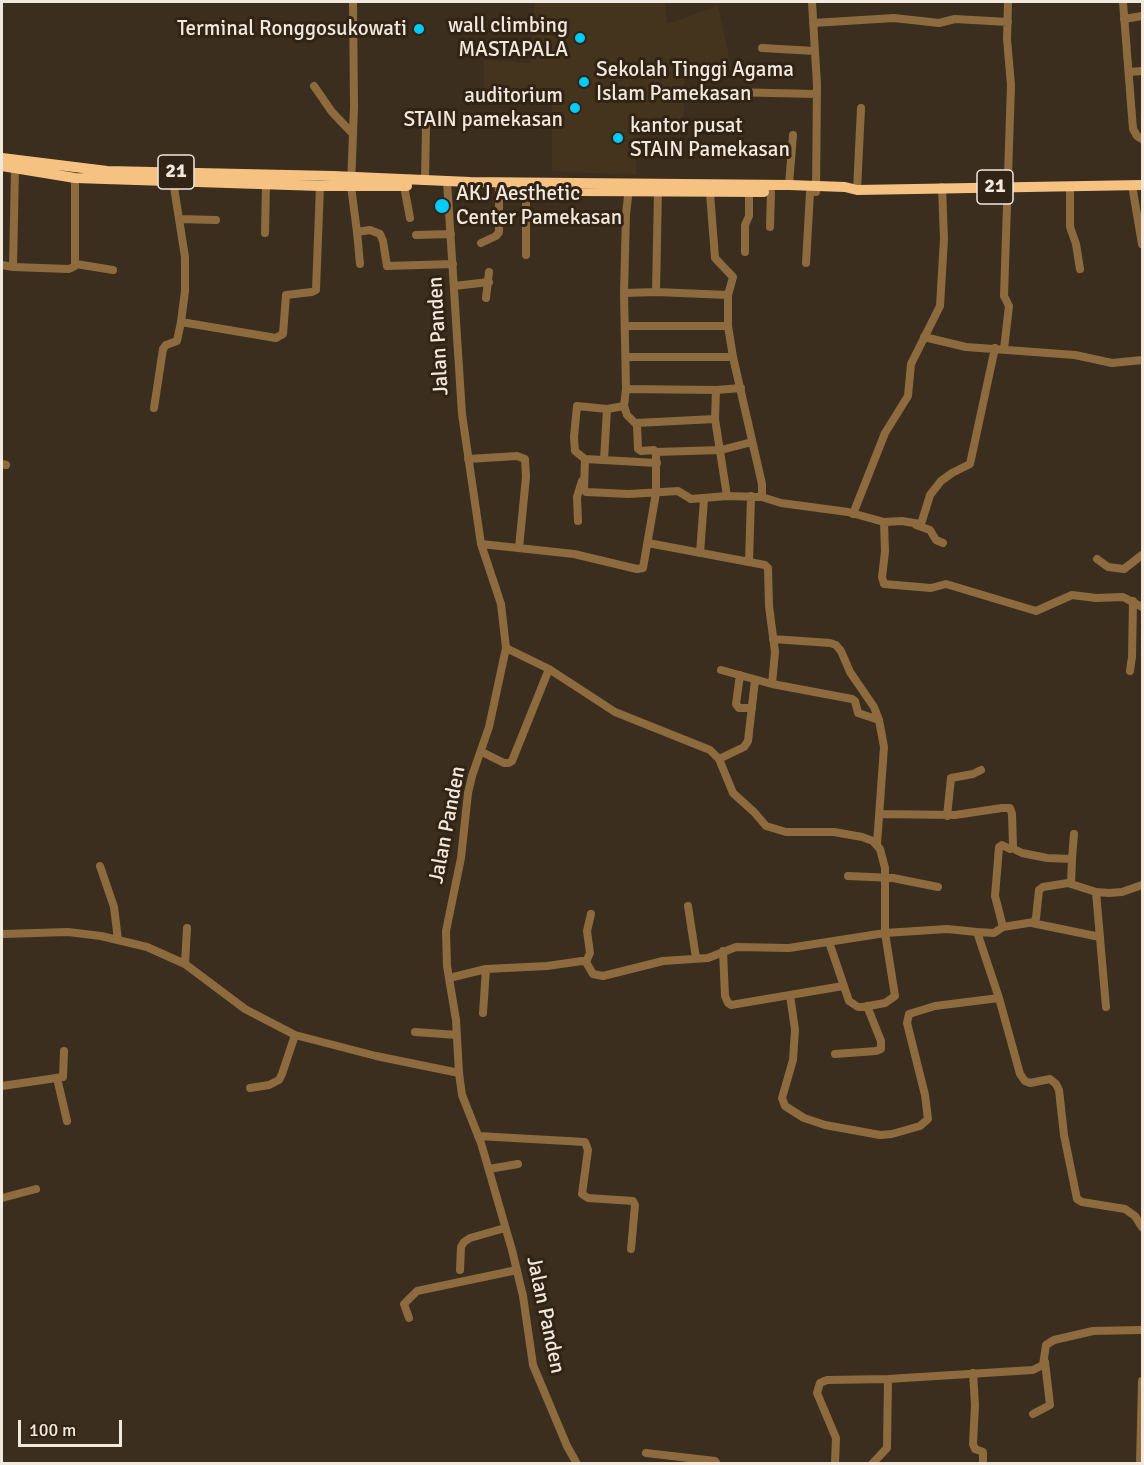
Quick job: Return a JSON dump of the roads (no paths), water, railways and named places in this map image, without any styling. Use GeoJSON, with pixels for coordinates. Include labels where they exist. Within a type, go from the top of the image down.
{"type":"FeatureCollection","features":[{"type":"Feature","properties":{"kind":"highway","name":"21"},"geometry":{"type":"LineString","coordinates":[[2,158],[107,171],[404,186],[447,184],[658,188],[789,185],[814,190]]}},
{"type":"Feature","properties":{"kind":"highway","name":"21"},"geometry":{"type":"LineString","coordinates":[[2,166],[75,178],[320,186],[351,182],[425,179],[447,184],[499,188],[526,186]]}},
{"type":"Feature","properties":{"kind":"highway","name":"21"},"geometry":{"type":"LineString","coordinates":[[658,188],[710,193],[1137,185]]}},
{"type":"Feature","properties":{"kind":"street"},"geometry":{"type":"LineString","coordinates":[[353,2],[351,182],[360,264]]}},
{"type":"Feature","properties":{"kind":"street"},"geometry":{"type":"LineString","coordinates":[[806,263],[814,190],[817,94],[812,2]]}},
{"type":"Feature","properties":{"kind":"street"},"geometry":{"type":"LineString","coordinates":[[1004,349],[1009,306],[1004,296],[1011,85],[1008,2]]}},
{"type":"Feature","properties":{"kind":"street"},"geometry":{"type":"LineString","coordinates":[[1123,2],[1133,129],[1137,136],[1143,139]]}},
{"type":"Feature","properties":{"kind":"street"},"geometry":{"type":"LineString","coordinates":[[1124,19],[1143,16]]}},
{"type":"Feature","properties":{"kind":"street"},"geometry":{"type":"LineString","coordinates":[[813,23],[894,18],[939,23],[953,19],[1008,22]]}},
{"type":"Feature","properties":{"kind":"street"},"geometry":{"type":"LineString","coordinates":[[762,48],[815,51]]}},
{"type":"Feature","properties":{"kind":"street"},"geometry":{"type":"LineString","coordinates":[[1129,72],[1143,71]]}},
{"type":"Feature","properties":{"kind":"street"},"geometry":{"type":"LineString","coordinates":[[314,86],[332,112],[353,134]]}},
{"type":"Feature","properties":{"kind":"street"},"geometry":{"type":"LineString","coordinates":[[726,92],[817,94]]}},
{"type":"Feature","properties":{"kind":"street"},"geometry":{"type":"LineString","coordinates":[[853,189],[861,108]]}},
{"type":"Feature","properties":{"kind":"street"},"geometry":{"type":"LineString","coordinates":[[425,179],[426,126]]}},
{"type":"Feature","properties":{"kind":"street"},"geometry":{"type":"LineString","coordinates":[[789,185],[793,135]]}},
{"type":"Feature","properties":{"kind":"street"},"geometry":{"type":"LineString","coordinates":[[13,267],[15,168]]}},
{"type":"Feature","properties":{"kind":"street"},"geometry":{"type":"LineString","coordinates":[[75,178],[76,264]]}},
{"type":"Feature","properties":{"kind":"street"},"geometry":{"type":"LineString","coordinates":[[154,408],[162,349],[177,339],[186,276],[173,181]]}},
{"type":"Feature","properties":{"kind":"street"},"geometry":{"type":"LineString","coordinates":[[265,233],[266,183]]}},
{"type":"Feature","properties":{"kind":"street","name":"Jalan Panden"},"geometry":{"type":"LineString","coordinates":[[447,184],[462,414],[481,544],[501,604],[506,648],[489,727],[472,776],[459,871],[449,913],[445,944],[462,1095],[489,1169],[517,1270],[533,1365],[567,1446],[577,1464]]}},
{"type":"Feature","properties":{"kind":"street"},"geometry":{"type":"LineString","coordinates":[[1137,185],[1143,244]]}},
{"type":"Feature","properties":{"kind":"street"},"geometry":{"type":"LineString","coordinates":[[181,322],[276,338],[282,337],[286,295],[316,290],[320,186]]}},
{"type":"Feature","properties":{"kind":"street"},"geometry":{"type":"LineString","coordinates":[[404,186],[410,218]]}},
{"type":"Feature","properties":{"kind":"street"},"geometry":{"type":"LineString","coordinates":[[526,186],[526,255]]}},
{"type":"Feature","properties":{"kind":"street"},"geometry":{"type":"LineString","coordinates":[[1070,186],[1070,227],[1076,244],[1080,269]]}},
{"type":"Feature","properties":{"kind":"street"},"geometry":{"type":"LineString","coordinates":[[853,514],[885,433],[908,396],[909,369],[940,306],[944,239],[942,187]]}},
{"type":"Feature","properties":{"kind":"street"},"geometry":{"type":"LineString","coordinates":[[481,243],[496,236],[499,232],[499,188]]}},
{"type":"Feature","properties":{"kind":"street"},"geometry":{"type":"LineString","coordinates":[[629,188],[624,293],[626,326],[624,406],[627,416],[636,423],[715,419]]}},
{"type":"Feature","properties":{"kind":"street"},"geometry":{"type":"LineString","coordinates":[[656,292],[658,188]]}},
{"type":"Feature","properties":{"kind":"street"},"geometry":{"type":"LineString","coordinates":[[745,252],[745,225],[750,216],[749,192]]}},
{"type":"Feature","properties":{"kind":"street"},"geometry":{"type":"LineString","coordinates":[[770,227],[771,192]]}},
{"type":"Feature","properties":{"kind":"street"},"geometry":{"type":"LineString","coordinates":[[710,193],[715,258],[733,277],[728,295],[728,326],[762,484],[762,497]]}},
{"type":"Feature","properties":{"kind":"street"},"geometry":{"type":"LineString","coordinates":[[179,219],[216,220]]}},
{"type":"Feature","properties":{"kind":"street"},"geometry":{"type":"LineString","coordinates":[[357,232],[370,230],[380,234],[387,266],[453,264]]}},
{"type":"Feature","properties":{"kind":"street"},"geometry":{"type":"LineString","coordinates":[[416,235],[451,234]]}},
{"type":"Feature","properties":{"kind":"street"},"geometry":{"type":"LineString","coordinates":[[2,265],[69,269],[76,264],[113,270]]}},
{"type":"Feature","properties":{"kind":"street"},"geometry":{"type":"LineString","coordinates":[[486,298],[489,272]]}},
{"type":"Feature","properties":{"kind":"street"},"geometry":{"type":"LineString","coordinates":[[454,286],[489,282]]}},
{"type":"Feature","properties":{"kind":"street"},"geometry":{"type":"LineString","coordinates":[[624,293],[728,295]]}},
{"type":"Feature","properties":{"kind":"street"},"geometry":{"type":"LineString","coordinates":[[626,326],[728,326]]}},
{"type":"Feature","properties":{"kind":"street"},"geometry":{"type":"LineString","coordinates":[[924,337],[966,346],[1075,356],[1112,363],[1143,360]]}},
{"type":"Feature","properties":{"kind":"street"},"geometry":{"type":"LineString","coordinates":[[916,525],[922,522],[930,495],[941,481],[952,472],[970,464],[995,348]]}},
{"type":"Feature","properties":{"kind":"street"},"geometry":{"type":"LineString","coordinates":[[626,357],[733,357]]}},
{"type":"Feature","properties":{"kind":"street"},"geometry":{"type":"LineString","coordinates":[[626,389],[741,388]]}},
{"type":"Feature","properties":{"kind":"street"},"geometry":{"type":"LineString","coordinates":[[716,390],[715,419],[727,496]]}},
{"type":"Feature","properties":{"kind":"street"},"geometry":{"type":"LineString","coordinates":[[624,406],[607,409],[576,407],[574,449],[585,459],[657,463]]}},
{"type":"Feature","properties":{"kind":"street"},"geometry":{"type":"LineString","coordinates":[[604,459],[607,409]]}},
{"type":"Feature","properties":{"kind":"street"},"geometry":{"type":"LineString","coordinates":[[636,423],[637,447],[641,451],[721,450],[752,442]]}},
{"type":"Feature","properties":{"kind":"street"},"geometry":{"type":"LineString","coordinates":[[481,544],[574,554],[640,569],[644,566],[656,493],[656,452]]}},
{"type":"Feature","properties":{"kind":"street"},"geometry":{"type":"LineString","coordinates":[[468,459],[520,456],[525,459],[526,477],[519,548]]}},
{"type":"Feature","properties":{"kind":"street"},"geometry":{"type":"LineString","coordinates":[[585,459],[584,489],[586,492],[681,492],[688,498],[704,499],[727,496],[762,497],[781,503],[853,514],[884,522],[902,521],[930,530],[936,540],[943,543]]}},
{"type":"Feature","properties":{"kind":"street"},"geometry":{"type":"LineString","coordinates":[[578,521],[579,487],[584,477]]}},
{"type":"Feature","properties":{"kind":"street"},"geometry":{"type":"LineString","coordinates":[[749,562],[751,496]]}},
{"type":"Feature","properties":{"kind":"street"},"geometry":{"type":"LineString","coordinates":[[700,553],[704,499]]}},
{"type":"Feature","properties":{"kind":"street"},"geometry":{"type":"LineString","coordinates":[[884,522],[885,552],[882,577],[884,584],[931,588],[946,584],[1036,611],[1072,594],[1096,598],[1123,597],[1143,607]]}},
{"type":"Feature","properties":{"kind":"street"},"geometry":{"type":"LineString","coordinates":[[648,543],[765,565],[768,568],[775,665],[772,684]]}},
{"type":"Feature","properties":{"kind":"street"},"geometry":{"type":"LineString","coordinates":[[1097,559],[1108,567],[1124,569],[1143,555]]}},
{"type":"Feature","properties":{"kind":"street"},"geometry":{"type":"LineString","coordinates":[[1130,671],[1133,601]]}},
{"type":"Feature","properties":{"kind":"street"},"geometry":{"type":"LineString","coordinates":[[773,639],[836,645],[850,672],[874,707],[884,742],[877,844],[884,862],[885,933],[895,996],[885,1003],[858,1007],[849,1001],[829,942]]}},
{"type":"Feature","properties":{"kind":"street"},"geometry":{"type":"LineString","coordinates":[[506,648],[549,669],[615,712],[710,750],[719,759],[732,793],[766,826],[786,832],[827,831],[852,835],[868,838],[877,844]]}},
{"type":"Feature","properties":{"kind":"street"},"geometry":{"type":"LineString","coordinates":[[482,752],[504,763],[512,760],[549,669]]}},
{"type":"Feature","properties":{"kind":"street"},"geometry":{"type":"LineString","coordinates":[[721,670],[772,684],[852,699],[855,701],[858,713],[879,720]]}},
{"type":"Feature","properties":{"kind":"street"},"geometry":{"type":"LineString","coordinates":[[740,675],[736,704],[739,708],[752,708]]}},
{"type":"Feature","properties":{"kind":"street"},"geometry":{"type":"LineString","coordinates":[[719,759],[747,744],[755,680]]}},
{"type":"Feature","properties":{"kind":"street"},"geometry":{"type":"LineString","coordinates":[[947,816],[951,778],[974,774],[981,770]]}},
{"type":"Feature","properties":{"kind":"street"},"geometry":{"type":"LineString","coordinates":[[879,814],[947,816],[1009,807],[1012,814],[1012,848]]}},
{"type":"Feature","properties":{"kind":"street"},"geometry":{"type":"LineString","coordinates":[[1071,884],[1074,834]]}},
{"type":"Feature","properties":{"kind":"street"},"geometry":{"type":"LineString","coordinates":[[1003,927],[995,899],[999,849],[1002,845],[1008,849],[1012,848],[1022,853],[1047,858],[1072,859]]}},
{"type":"Feature","properties":{"kind":"street"},"geometry":{"type":"LineString","coordinates":[[100,866],[114,907],[118,940]]}},
{"type":"Feature","properties":{"kind":"street"},"geometry":{"type":"LineString","coordinates":[[848,876],[913,880],[938,887]]}},
{"type":"Feature","properties":{"kind":"street"},"geometry":{"type":"LineString","coordinates":[[1032,923],[1036,918],[1040,888],[1063,883],[1096,892],[1117,893],[1143,885]]}},
{"type":"Feature","properties":{"kind":"street"},"geometry":{"type":"LineString","coordinates":[[1096,892],[1106,1007]]}},
{"type":"Feature","properties":{"kind":"street"},"geometry":{"type":"LineString","coordinates":[[688,906],[696,958]]}},
{"type":"Feature","properties":{"kind":"street"},"geometry":{"type":"LineString","coordinates":[[586,962],[590,952],[587,931],[591,914]]}},
{"type":"Feature","properties":{"kind":"street"},"geometry":{"type":"LineString","coordinates":[[449,978],[486,969],[548,966],[582,961],[586,962],[594,974],[603,976],[663,961],[708,958],[736,947],[789,948],[885,933],[947,929],[994,933],[1003,927],[1032,923],[1100,937]]}},
{"type":"Feature","properties":{"kind":"street"},"geometry":{"type":"LineString","coordinates":[[185,964],[188,928]]}},
{"type":"Feature","properties":{"kind":"street"},"geometry":{"type":"LineString","coordinates":[[2,934],[68,932],[147,947],[185,964],[245,1009],[295,1035],[376,1056],[459,1073]]}},
{"type":"Feature","properties":{"kind":"street"},"geometry":{"type":"LineString","coordinates":[[977,932],[1022,1078],[1030,1083],[1050,1079],[1059,1090],[1064,1135],[1077,1199],[1082,1202],[1125,1209],[1135,1216],[1143,1227]]}},
{"type":"Feature","properties":{"kind":"street"},"geometry":{"type":"LineString","coordinates":[[723,951],[726,998],[729,1004],[843,986]]}},
{"type":"Feature","properties":{"kind":"street"},"geometry":{"type":"LineString","coordinates":[[483,1013],[486,969]]}},
{"type":"Feature","properties":{"kind":"street"},"geometry":{"type":"LineString","coordinates":[[790,995],[795,1030],[793,1060],[782,1098],[784,1106],[804,1119],[880,1136],[920,1126],[928,1119],[927,1103],[907,1023],[909,1014],[935,1006],[999,998]]}},
{"type":"Feature","properties":{"kind":"street"},"geometry":{"type":"LineString","coordinates":[[835,1054],[881,1049],[881,1041],[867,1006]]}},
{"type":"Feature","properties":{"kind":"street"},"geometry":{"type":"LineString","coordinates":[[415,1032],[457,1035]]}},
{"type":"Feature","properties":{"kind":"street"},"geometry":{"type":"LineString","coordinates":[[250,1088],[272,1084],[279,1080],[295,1035]]}},
{"type":"Feature","properties":{"kind":"street"},"geometry":{"type":"LineString","coordinates":[[2,1086],[64,1076],[64,1051]]}},
{"type":"Feature","properties":{"kind":"street"},"geometry":{"type":"LineString","coordinates":[[57,1078],[67,1121]]}},
{"type":"Feature","properties":{"kind":"street"},"geometry":{"type":"LineString","coordinates":[[478,1136],[585,1142],[588,1150],[582,1194],[588,1198],[633,1201],[635,1204],[631,1248]]}},
{"type":"Feature","properties":{"kind":"street"},"geometry":{"type":"LineString","coordinates":[[489,1169],[518,1164]]}},
{"type":"Feature","properties":{"kind":"street"},"geometry":{"type":"LineString","coordinates":[[2,1198],[36,1189]]}},
{"type":"Feature","properties":{"kind":"street"},"geometry":{"type":"LineString","coordinates":[[460,1270],[461,1247],[464,1242],[505,1227]]}},
{"type":"Feature","properties":{"kind":"street"},"geometry":{"type":"LineString","coordinates":[[409,1318],[404,1304],[417,1291],[517,1270]]}},
{"type":"Feature","properties":{"kind":"street"},"geometry":{"type":"LineString","coordinates":[[1033,1414],[1050,1406],[1045,1360],[1046,1345],[1054,1340],[1093,1331],[1143,1330]]}},
{"type":"Feature","properties":{"kind":"street"},"geometry":{"type":"LineString","coordinates":[[835,1464],[836,1438],[819,1400],[817,1386],[823,1382],[830,1379],[888,1379],[1033,1370],[1042,1366],[1045,1360]]}},
{"type":"Feature","properties":{"kind":"street"},"geometry":{"type":"LineString","coordinates":[[973,1373],[974,1444],[975,1449],[983,1452],[983,1464]]}},
{"type":"Feature","properties":{"kind":"street"},"geometry":{"type":"LineString","coordinates":[[872,1464],[887,1449],[888,1379]]}},
{"type":"Feature","properties":{"kind":"street"},"geometry":{"type":"LineString","coordinates":[[1140,1464],[1143,1382]]}},
{"type":"Feature","properties":{"kind":"street"},"geometry":{"type":"LineString","coordinates":[[646,1453],[715,1461],[717,1464]]}},
{"type":"Feature","properties":{"kind":"place","name":"Terminal Ronggosukowati"},"geometry":{"type":"Point","coordinates":[419,29]}},
{"type":"Feature","properties":{"kind":"place","name":"wall climbing MASTAPALA"},"geometry":{"type":"Point","coordinates":[580,38]}},
{"type":"Feature","properties":{"kind":"place","name":"Sekolah Tinggi Agama Islam Pamekasan"},"geometry":{"type":"Point","coordinates":[584,82]}},
{"type":"Feature","properties":{"kind":"place","name":"auditorium STAIN pamekasan"},"geometry":{"type":"Point","coordinates":[575,108]}},
{"type":"Feature","properties":{"kind":"place","name":"kantor pusat STAIN Pamekasan"},"geometry":{"type":"Point","coordinates":[618,138]}},
{"type":"Feature","properties":{"kind":"place","name":"AKJ Aesthetic Center Pamekasan"},"geometry":{"type":"Point","coordinates":[442,206]}}]}
